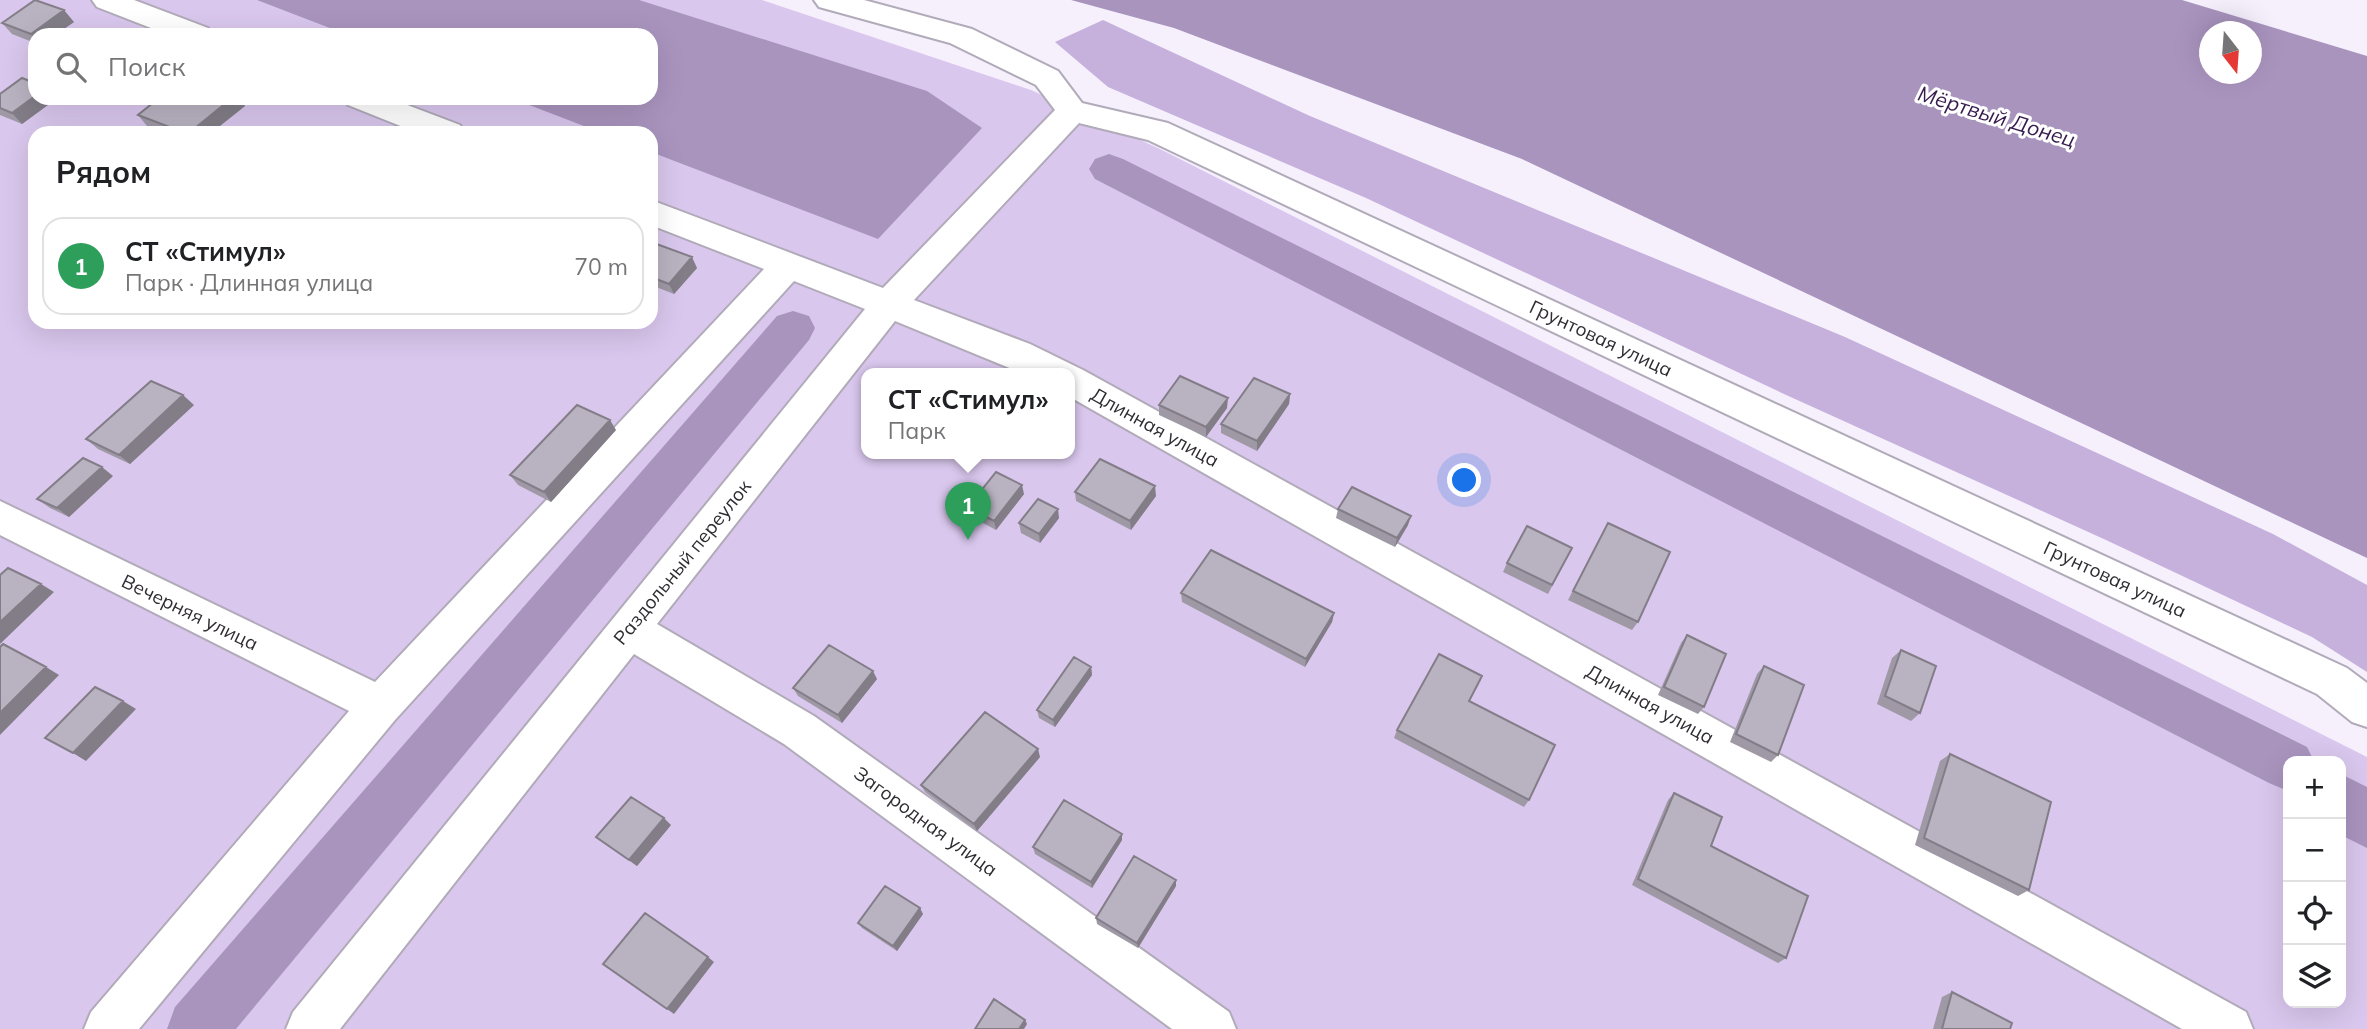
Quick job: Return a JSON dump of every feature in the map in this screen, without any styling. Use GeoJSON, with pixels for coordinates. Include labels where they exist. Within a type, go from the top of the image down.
{"type":"FeatureCollection","features":[{"type":"Feature","properties":{"kind":"street"},"geometry":{"type":"LineString","coordinates":[[107,0],[179,28]]}},
{"type":"Feature","properties":{"kind":"street"},"geometry":{"type":"LineString","coordinates":[[829,0],[961,36],[1047,78],[1072,111]]}},
{"type":"Feature","properties":{"kind":"street"},"geometry":{"type":"LineString","coordinates":[[377,105],[431,126]]}},
{"type":"Feature","properties":{"kind":"street","name":"Раздольный переулок"},"geometry":{"type":"LineString","coordinates":[[310,1029],[888,304],[1072,111]]}},
{"type":"Feature","properties":{"kind":"street","name":"Грунтовая улица"},"geometry":{"type":"LineString","coordinates":[[1072,111],[1157,131],[2332,681],[2367,708]]}},
{"type":"Feature","properties":{"kind":"street"},"geometry":{"type":"LineString","coordinates":[[658,215],[1017,354],[1045,368]]}},
{"type":"Feature","properties":{"kind":"street"},"geometry":{"type":"LineString","coordinates":[[108,1029],[380,706],[788,265]]}},
{"type":"Feature","properties":{"kind":"street","name":"Длинная улица"},"geometry":{"type":"LineString","coordinates":[[1075,383],[2229,1029]]}},
{"type":"Feature","properties":{"kind":"street","name":"Вечерняя улица"},"geometry":{"type":"LineString","coordinates":[[0,517],[380,706]]}},
{"type":"Feature","properties":{"kind":"street","name":"Загородная улица"},"geometry":{"type":"LineString","coordinates":[[629,629],[799,730],[1212,1029]]}},
{"type":"Feature","properties":{"kind":"shaded area"},"geometry":{"type":"Polygon","coordinates":[[[0,0],[762,0],[1031,90],[1160,149],[2367,757],[2367,1029],[0,1029],[0,0]]]}},
{"type":"Feature","properties":{"kind":"shaded area"},"geometry":{"type":"Polygon","coordinates":[[[1103,20],[1310,116],[1845,337],[2273,534],[2367,585],[2367,672],[2312,637],[2106,540],[1784,394],[1366,198],[1108,87],[1055,42],[1103,20]]]}},
{"type":"Feature","properties":{"kind":"water"},"geometry":{"type":"Polygon","coordinates":[[[257,0],[639,0],[927,91],[982,128],[878,239],[658,155],[658,126],[584,126],[529,105],[658,105],[658,28],[330,28],[257,0]]]}},
{"type":"Feature","properties":{"kind":"water","name":"Мёртвый Донец"},"geometry":{"type":"Polygon","coordinates":[[[1071,0],[2182,0],[2251,21],[2199,21],[2199,84],[2262,84],[2262,24],[2367,56],[2367,558],[1522,159],[1174,28],[1071,0]]]}},
{"type":"Feature","properties":{"kind":"building"},"geometry":{"type":"Polygon","coordinates":[[[35,0],[64,10],[39,28],[28,28],[28,33],[2,23],[35,0]]]}},
{"type":"Feature","properties":{"kind":"building"},"geometry":{"type":"Polygon","coordinates":[[[22,78],[28,80],[28,101],[12,113],[0,108],[0,94],[22,78]]]}},
{"type":"Feature","properties":{"kind":"building"},"geometry":{"type":"Polygon","coordinates":[[[150,105],[223,105],[198,126],[167,126],[138,115],[150,105]]]}},
{"type":"Feature","properties":{"kind":"building"},"geometry":{"type":"Polygon","coordinates":[[[658,245],[692,257],[669,284],[658,280],[658,245]]]}},
{"type":"Feature","properties":{"kind":"building"},"geometry":{"type":"Polygon","coordinates":[[[1180,376],[1228,398],[1206,427],[1159,405],[1180,376]]]}},
{"type":"Feature","properties":{"kind":"building"},"geometry":{"type":"Polygon","coordinates":[[[1254,378],[1290,394],[1257,441],[1221,424],[1254,378]]]}},
{"type":"Feature","properties":{"kind":"building"},"geometry":{"type":"Polygon","coordinates":[[[151,381],[183,395],[119,455],[86,439],[151,381]]]}},
{"type":"Feature","properties":{"kind":"building"},"geometry":{"type":"Polygon","coordinates":[[[577,405],[610,420],[544,492],[510,475],[577,405]]]}},
{"type":"Feature","properties":{"kind":"building"},"geometry":{"type":"Polygon","coordinates":[[[83,458],[102,467],[57,508],[37,499],[83,458]]]}},
{"type":"Feature","properties":{"kind":"building"},"geometry":{"type":"Polygon","coordinates":[[[1100,459],[1155,486],[1130,521],[1075,492],[1100,459]]]}},
{"type":"Feature","properties":{"kind":"building"},"geometry":{"type":"Polygon","coordinates":[[[996,472],[1022,485],[994,521],[968,507],[996,472]]]}},
{"type":"Feature","properties":{"kind":"building"},"geometry":{"type":"Polygon","coordinates":[[[1352,487],[1411,516],[1397,538],[1338,509],[1352,487]]]}},
{"type":"Feature","properties":{"kind":"building"},"geometry":{"type":"Polygon","coordinates":[[[1038,499],[1058,509],[1039,534],[1019,523],[1038,499]]]}},
{"type":"Feature","properties":{"kind":"building"},"geometry":{"type":"Polygon","coordinates":[[[1608,523],[1670,552],[1638,622],[1573,591],[1608,523]]]}},
{"type":"Feature","properties":{"kind":"building"},"geometry":{"type":"Polygon","coordinates":[[[1527,526],[1572,548],[1552,585],[1507,563],[1527,526]]]}},
{"type":"Feature","properties":{"kind":"building"},"geometry":{"type":"Polygon","coordinates":[[[1211,550],[1334,613],[1306,659],[1181,593],[1211,550]]]}},
{"type":"Feature","properties":{"kind":"building"},"geometry":{"type":"Polygon","coordinates":[[[8,568],[41,584],[0,622],[0,575],[8,568]]]}},
{"type":"Feature","properties":{"kind":"building"},"geometry":{"type":"Polygon","coordinates":[[[1687,635],[1726,654],[1704,707],[1664,687],[1687,635]]]}},
{"type":"Feature","properties":{"kind":"building"},"geometry":{"type":"Polygon","coordinates":[[[3,644],[46,667],[0,713],[0,647],[3,644]]]}},
{"type":"Feature","properties":{"kind":"building"},"geometry":{"type":"Polygon","coordinates":[[[829,645],[873,671],[838,715],[793,688],[829,645]]]}},
{"type":"Feature","properties":{"kind":"building"},"geometry":{"type":"Polygon","coordinates":[[[1901,650],[1936,666],[1920,713],[1885,696],[1901,650]]]}},
{"type":"Feature","properties":{"kind":"building"},"geometry":{"type":"Polygon","coordinates":[[[1439,654],[1482,676],[1469,701],[1555,745],[1529,800],[1397,730],[1439,654]]]}},
{"type":"Feature","properties":{"kind":"building"},"geometry":{"type":"Polygon","coordinates":[[[1074,657],[1091,667],[1053,720],[1037,710],[1074,657]]]}},
{"type":"Feature","properties":{"kind":"building"},"geometry":{"type":"Polygon","coordinates":[[[1764,666],[1804,685],[1778,755],[1736,734],[1764,666]]]}},
{"type":"Feature","properties":{"kind":"building"},"geometry":{"type":"Polygon","coordinates":[[[95,687],[123,701],[73,753],[45,738],[95,687]]]}},
{"type":"Feature","properties":{"kind":"building"},"geometry":{"type":"Polygon","coordinates":[[[985,712],[1038,749],[974,824],[921,785],[985,712]]]}},
{"type":"Feature","properties":{"kind":"building"},"geometry":{"type":"Polygon","coordinates":[[[1950,754],[2051,802],[2029,890],[1924,838],[1950,754]]]}},
{"type":"Feature","properties":{"kind":"building"},"geometry":{"type":"Polygon","coordinates":[[[1674,793],[1722,817],[1711,846],[1808,896],[1786,958],[1638,879],[1674,793]]]}},
{"type":"Feature","properties":{"kind":"building"},"geometry":{"type":"Polygon","coordinates":[[[631,797],[664,818],[629,860],[596,837],[631,797]]]}},
{"type":"Feature","properties":{"kind":"building"},"geometry":{"type":"Polygon","coordinates":[[[1064,800],[1122,834],[1091,882],[1033,847],[1064,800]]]}},
{"type":"Feature","properties":{"kind":"building"},"geometry":{"type":"Polygon","coordinates":[[[1134,856],[1176,880],[1137,943],[1096,918],[1134,856]]]}},
{"type":"Feature","properties":{"kind":"building"},"geometry":{"type":"Polygon","coordinates":[[[885,886],[920,908],[893,946],[858,923],[885,886]]]}},
{"type":"Feature","properties":{"kind":"building"},"geometry":{"type":"Polygon","coordinates":[[[645,913],[708,957],[667,1009],[603,964],[645,913]]]}},
{"type":"Feature","properties":{"kind":"building"},"geometry":{"type":"Polygon","coordinates":[[[1952,992],[2012,1023],[2010,1029],[1942,1029],[1952,992]]]}},
{"type":"Feature","properties":{"kind":"building"},"geometry":{"type":"Polygon","coordinates":[[[994,999],[1025,1020],[1019,1029],[975,1029],[994,999]]]}},
{"type":"Feature","properties":{"kind":"waterway"},"geometry":{"type":"LineString","coordinates":[[1109,169],[2283,762]]}},
{"type":"Feature","properties":{"kind":"waterway"},"geometry":{"type":"LineString","coordinates":[[197,1029],[793,328]]}},
{"type":"Feature","properties":{"kind":"waterway"},"geometry":{"type":"LineString","coordinates":[[2346,805],[2367,821]]}},
{"type":"Feature","properties":{"kind":"place","name":"СТ «Стимул»"},"geometry":{"type":"Point","coordinates":[968,540]}}]}
